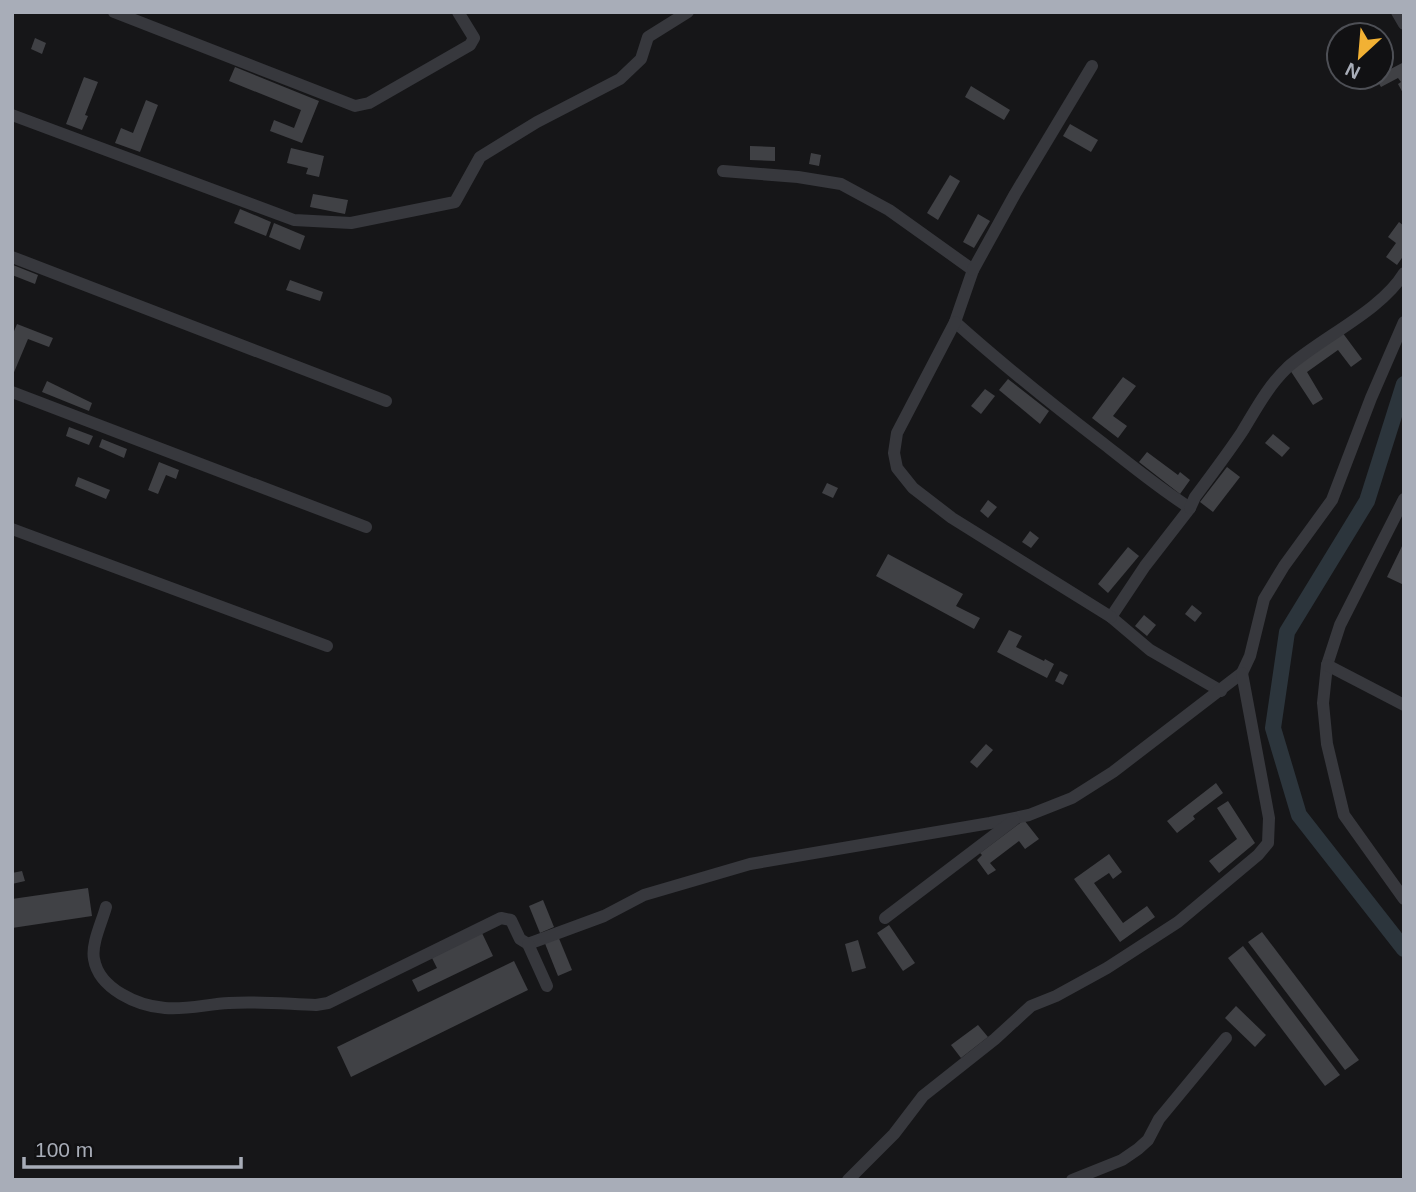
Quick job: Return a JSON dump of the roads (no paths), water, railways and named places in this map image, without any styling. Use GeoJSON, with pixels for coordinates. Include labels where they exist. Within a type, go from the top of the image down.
{"type":"FeatureCollection","features":[{"type":"Feature","properties":{"kind":"street"},"geometry":{"type":"LineString","coordinates":[[114,12],[355,106],[369,103],[470,45],[474,38],[458,12]]}},
{"type":"Feature","properties":{"kind":"street"},"geometry":{"type":"LineString","coordinates":[[12,115],[294,220],[351,223],[455,202],[480,157],[537,122],[620,79],[641,59],[648,37],[688,12]]}},
{"type":"Feature","properties":{"kind":"street"},"geometry":{"type":"LineString","coordinates":[[1397,12],[1404,24]]}},
{"type":"Feature","properties":{"kind":"street"},"geometry":{"type":"LineString","coordinates":[[1092,66],[973,270],[955,322],[897,433],[894,453],[897,468],[913,488],[952,518],[1111,617],[1150,650],[1221,691]]}},
{"type":"Feature","properties":{"kind":"street"},"geometry":{"type":"LineString","coordinates":[[723,171],[798,177],[841,184],[889,210],[973,270]]}},
{"type":"Feature","properties":{"kind":"street"},"geometry":{"type":"LineString","coordinates":[[12,257],[386,401]]}},
{"type":"Feature","properties":{"kind":"street"},"geometry":{"type":"LineString","coordinates":[[1111,617],[1145,566],[1190,508],[1268,389],[1294,363],[1377,303],[1404,273]]}},
{"type":"Feature","properties":{"kind":"street"},"geometry":{"type":"LineString","coordinates":[[955,322],[1069,417],[1190,508]]}},
{"type":"Feature","properties":{"kind":"street"},"geometry":{"type":"LineString","coordinates":[[528,944],[604,915],[644,895],[750,864],[1017,817],[1072,798],[1113,772],[1242,673],[1250,656],[1264,599],[1284,566],[1332,500],[1404,322]]}},
{"type":"Feature","properties":{"kind":"street"},"geometry":{"type":"LineString","coordinates":[[12,392],[366,527]]}},
{"type":"Feature","properties":{"kind":"street"},"geometry":{"type":"LineString","coordinates":[[1404,499],[1340,625],[1327,665],[1323,702],[1327,744],[1344,815],[1404,899]]}},
{"type":"Feature","properties":{"kind":"street"},"geometry":{"type":"LineString","coordinates":[[12,528],[327,646]]}},
{"type":"Feature","properties":{"kind":"street"},"geometry":{"type":"LineString","coordinates":[[1327,665],[1404,705]]}},
{"type":"Feature","properties":{"kind":"street"},"geometry":{"type":"LineString","coordinates":[[848,1180],[894,1134],[923,1096],[995,1039],[1031,1006],[1056,996],[1107,968],[1178,922],[1258,856],[1268,843],[1269,818],[1242,673]]}},
{"type":"Feature","properties":{"kind":"street"},"geometry":{"type":"LineString","coordinates":[[885,918],[1017,817]]}},
{"type":"Feature","properties":{"kind":"street"},"geometry":{"type":"LineString","coordinates":[[106,907],[94,946],[93,958],[100,976],[117,992],[165,1009],[231,1003],[328,1003],[501,918],[511,920],[520,939],[528,944],[547,986]]}},
{"type":"Feature","properties":{"kind":"street"},"geometry":{"type":"LineString","coordinates":[[1072,1180],[1122,1160],[1148,1140],[1160,1119],[1226,1038]]}},
{"type":"Feature","properties":{"kind":"waterway"},"geometry":{"type":"LineString","coordinates":[[1404,384],[1367,501],[1287,632],[1273,728],[1299,815],[1404,949]]}}]}
